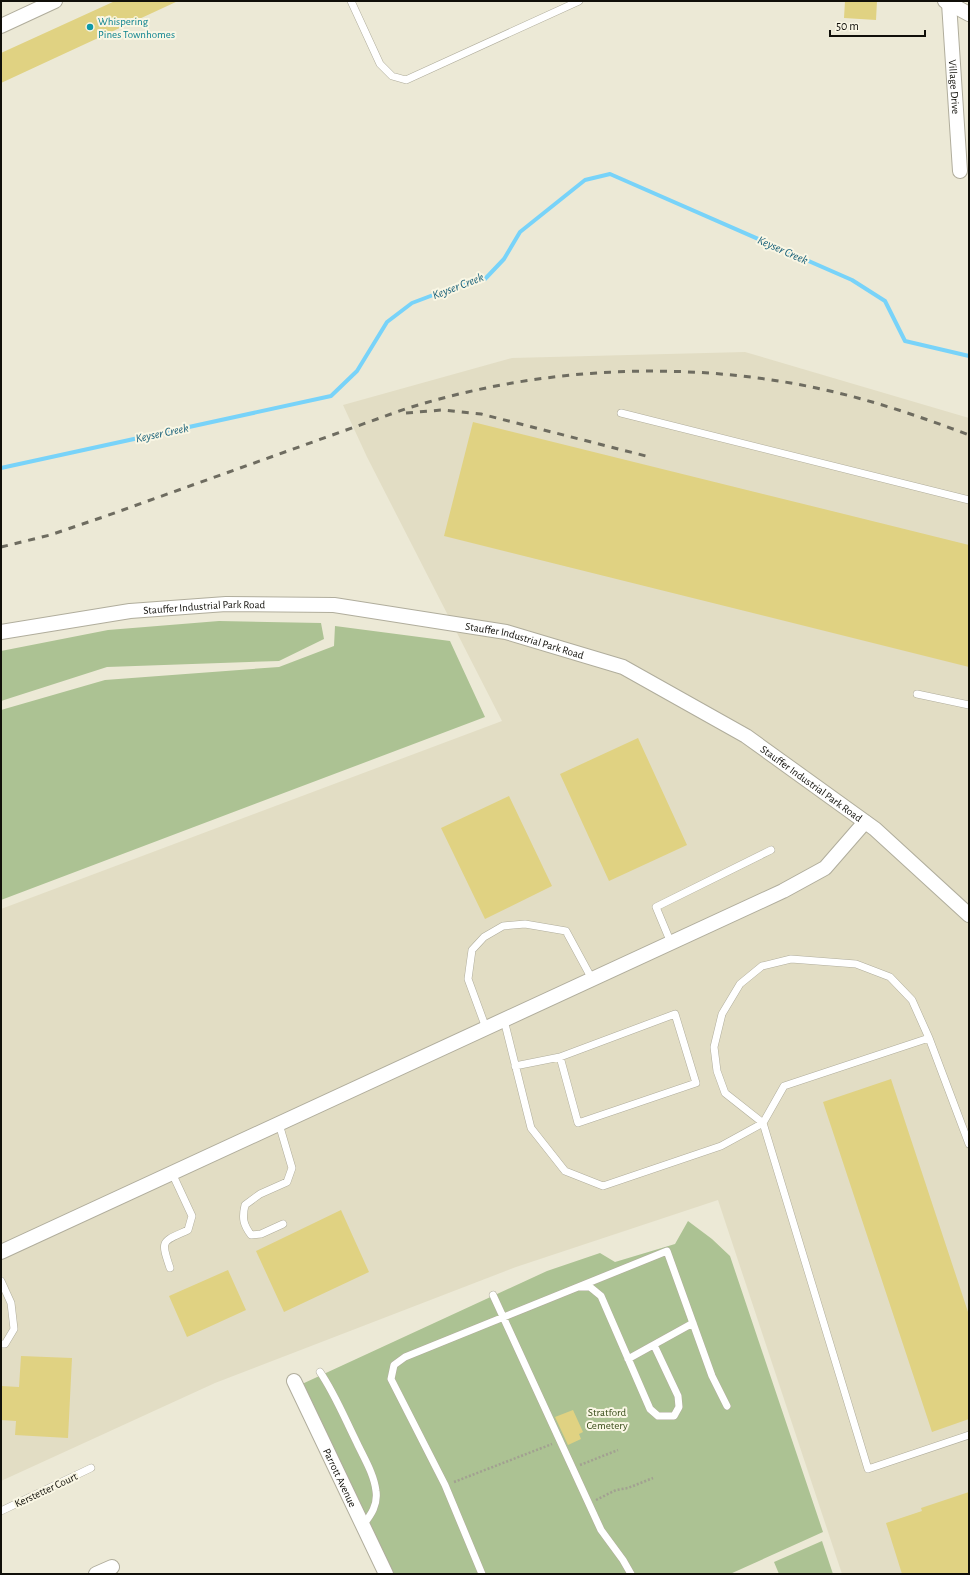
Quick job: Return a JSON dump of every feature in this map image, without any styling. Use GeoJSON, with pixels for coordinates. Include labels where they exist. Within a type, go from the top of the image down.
{"type":"FeatureCollection","features":[{"type":"Feature","properties":{"kind":"street"},"geometry":{"type":"LineString","coordinates":[[1,26],[56,1]]}},
{"type":"Feature","properties":{"kind":"street","name":"Village Drive"},"geometry":{"type":"LineString","coordinates":[[947,2],[969,14]]}},
{"type":"Feature","properties":{"kind":"street","name":"Village Drive"},"geometry":{"type":"LineString","coordinates":[[947,2],[960,171]]}},
{"type":"Feature","properties":{"kind":"street","name":"Stauffer Industrial Park Road"},"geometry":{"type":"LineString","coordinates":[[1,632],[130,611],[234,604],[334,605],[506,632],[623,668],[746,736],[875,829],[969,915]]}},
{"type":"Feature","properties":{"kind":"street"},"geometry":{"type":"LineString","coordinates":[[1,1252],[783,891],[825,868],[865,822]]}},
{"type":"Feature","properties":{"kind":"street","name":"Parrott Avenue"},"geometry":{"type":"LineString","coordinates":[[294,1382],[386,1574]]}},
{"type":"Feature","properties":{"kind":"street"},"geometry":{"type":"LineString","coordinates":[[96,1574],[112,1567]]}},
{"type":"Feature","properties":{"kind":"lane"},"geometry":{"type":"LineString","coordinates":[[351,1],[380,64],[392,76],[406,80],[579,1]]}},
{"type":"Feature","properties":{"kind":"lane"},"geometry":{"type":"LineString","coordinates":[[621,413],[969,500]]}},
{"type":"Feature","properties":{"kind":"lane"},"geometry":{"type":"LineString","coordinates":[[917,694],[969,705]]}},
{"type":"Feature","properties":{"kind":"lane"},"geometry":{"type":"LineString","coordinates":[[671,943],[656,908],[771,850]]}},
{"type":"Feature","properties":{"kind":"lane"},"geometry":{"type":"LineString","coordinates":[[486,1028],[468,979],[472,950],[484,937],[503,926],[525,924],[566,931],[592,979]]}},
{"type":"Feature","properties":{"kind":"lane"},"geometry":{"type":"LineString","coordinates":[[969,1144],[929,1038],[912,1000],[890,977],[856,964],[791,959],[762,966],[740,984],[722,1014],[714,1046],[717,1071],[725,1093],[763,1123],[868,1469],[969,1435]]}},
{"type":"Feature","properties":{"kind":"lane"},"geometry":{"type":"LineString","coordinates":[[515,1066],[560,1057],[674,1014],[696,1083],[578,1123],[560,1057]]}},
{"type":"Feature","properties":{"kind":"lane"},"geometry":{"type":"LineString","coordinates":[[504,1020],[531,1128],[566,1171],[602,1186],[721,1146],[763,1123],[784,1086],[929,1038]]}},
{"type":"Feature","properties":{"kind":"lane"},"geometry":{"type":"LineString","coordinates":[[279,1124],[292,1168],[286,1182],[260,1194],[245,1205],[242,1216],[251,1235],[261,1234],[283,1224]]}},
{"type":"Feature","properties":{"kind":"lane"},"geometry":{"type":"LineString","coordinates":[[170,1268],[163,1249],[164,1243],[167,1240],[188,1230],[192,1216],[172,1173]]}},
{"type":"Feature","properties":{"kind":"lane"},"geometry":{"type":"LineString","coordinates":[[482,1574],[445,1485],[390,1379],[394,1365],[405,1357],[667,1251],[712,1376],[728,1406]]}},
{"type":"Feature","properties":{"kind":"lane"},"geometry":{"type":"LineString","coordinates":[[1,1281],[11,1303],[14,1329],[4,1344],[1,1344]]}},
{"type":"Feature","properties":{"kind":"lane"},"geometry":{"type":"LineString","coordinates":[[578,1287],[590,1287],[601,1296],[650,1409],[658,1416],[674,1416],[679,1407],[678,1396],[654,1345]]}},
{"type":"Feature","properties":{"kind":"lane"},"geometry":{"type":"LineString","coordinates":[[493,1295],[502,1318],[601,1530],[623,1560],[630,1574]]}},
{"type":"Feature","properties":{"kind":"lane"},"geometry":{"type":"LineString","coordinates":[[628,1359],[693,1323]]}},
{"type":"Feature","properties":{"kind":"lane"},"geometry":{"type":"LineString","coordinates":[[320,1372],[339,1405],[373,1477],[376,1492],[376,1504],[372,1514],[363,1525]]}},
{"type":"Feature","properties":{"kind":"lane","name":"Kerstetter Court"},"geometry":{"type":"LineString","coordinates":[[1,1511],[91,1468]]}},
{"type":"Feature","properties":{"kind":"path"},"geometry":{"type":"LineString","coordinates":[[445,1485],[560,1441]]}},
{"type":"Feature","properties":{"kind":"path"},"geometry":{"type":"LineString","coordinates":[[572,1468],[618,1450]]}},
{"type":"Feature","properties":{"kind":"path"},"geometry":{"type":"LineString","coordinates":[[589,1504],[616,1490],[628,1488],[653,1478]]}},
{"type":"Feature","properties":{"kind":"shaded area"},"geometry":{"type":"Polygon","coordinates":[[[745,352],[969,418],[969,1574],[842,1574],[718,1200],[516,1267],[215,1383],[1,1481],[1,909],[502,721],[367,457],[343,405],[512,358],[745,352]]]}},
{"type":"Feature","properties":{"kind":"green space"},"geometry":{"type":"Polygon","coordinates":[[[219,621],[321,623],[324,639],[279,661],[107,667],[1,701],[1,651],[108,630],[219,621]]]}},
{"type":"Feature","properties":{"kind":"green space"},"geometry":{"type":"Polygon","coordinates":[[[335,626],[450,641],[485,717],[1,900],[1,710],[105,680],[279,667],[334,646],[335,626]]]}},
{"type":"Feature","properties":{"kind":"green space","name":"Stratford Cemetery"},"geometry":{"type":"Polygon","coordinates":[[[688,1221],[712,1239],[730,1256],[823,1532],[730,1574],[393,1574],[302,1384],[547,1271],[600,1253],[615,1262],[675,1244],[688,1221]]]}},
{"type":"Feature","properties":{"kind":"green space"},"geometry":{"type":"Polygon","coordinates":[[[822,1541],[833,1574],[779,1574],[774,1562],[822,1541]]]}},
{"type":"Feature","properties":{"kind":"building","name":"Whispering Pines Townhomes"},"geometry":{"type":"Polygon","coordinates":[[[115,1],[178,1],[1,83],[1,53],[115,1]]]}},
{"type":"Feature","properties":{"kind":"building"},"geometry":{"type":"Polygon","coordinates":[[[845,1],[877,1],[876,20],[844,18],[845,1]]]}},
{"type":"Feature","properties":{"kind":"building"},"geometry":{"type":"Polygon","coordinates":[[[473,422],[969,545],[969,667],[444,536],[473,422]]]}},
{"type":"Feature","properties":{"kind":"building"},"geometry":{"type":"Polygon","coordinates":[[[638,738],[687,845],[609,881],[560,774],[638,738]]]}},
{"type":"Feature","properties":{"kind":"building"},"geometry":{"type":"Polygon","coordinates":[[[509,796],[552,886],[485,919],[441,828],[509,796]]]}},
{"type":"Feature","properties":{"kind":"building"},"geometry":{"type":"Polygon","coordinates":[[[891,1079],[969,1315],[969,1419],[932,1432],[823,1102],[891,1079]]]}},
{"type":"Feature","properties":{"kind":"building"},"geometry":{"type":"Polygon","coordinates":[[[341,1210],[369,1272],[284,1312],[256,1251],[341,1210]]]}},
{"type":"Feature","properties":{"kind":"building"},"geometry":{"type":"Polygon","coordinates":[[[228,1270],[246,1310],[187,1337],[169,1296],[228,1270]]]}},
{"type":"Feature","properties":{"kind":"building"},"geometry":{"type":"Polygon","coordinates":[[[21,1356],[72,1358],[68,1438],[15,1435],[16,1421],[1,1420],[1,1386],[19,1387],[21,1356]]]}},
{"type":"Feature","properties":{"kind":"building"},"geometry":{"type":"Polygon","coordinates":[[[573,1410],[583,1432],[579,1434],[581,1439],[568,1445],[555,1417],[573,1410]]]}},
{"type":"Feature","properties":{"kind":"building"},"geometry":{"type":"Polygon","coordinates":[[[969,1492],[969,1574],[902,1574],[886,1523],[922,1511],[921,1508],[969,1492]]]}},
{"type":"Feature","properties":{"kind":"waterway","name":"Keyser Creek"},"geometry":{"type":"LineString","coordinates":[[1,468],[331,396],[357,371],[387,322],[412,303],[457,286],[485,279],[504,259],[520,232],[585,180],[610,174],[852,280],[885,301],[905,341],[969,356]]}},
{"type":"Feature","properties":{"kind":"railway"},"geometry":{"type":"LineString","coordinates":[[1,547],[50,535],[106,516],[405,409],[457,395],[509,384],[563,376],[616,372],[670,371],[724,374],[777,381],[830,391],[866,400],[969,435]]}},
{"type":"Feature","properties":{"kind":"railway"},"geometry":{"type":"LineString","coordinates":[[406,413],[442,410],[481,414],[646,456]]}},
{"type":"Feature","properties":{"kind":"place","name":"Whispering Pines Townhomes"},"geometry":{"type":"Point","coordinates":[90,27]}}]}
